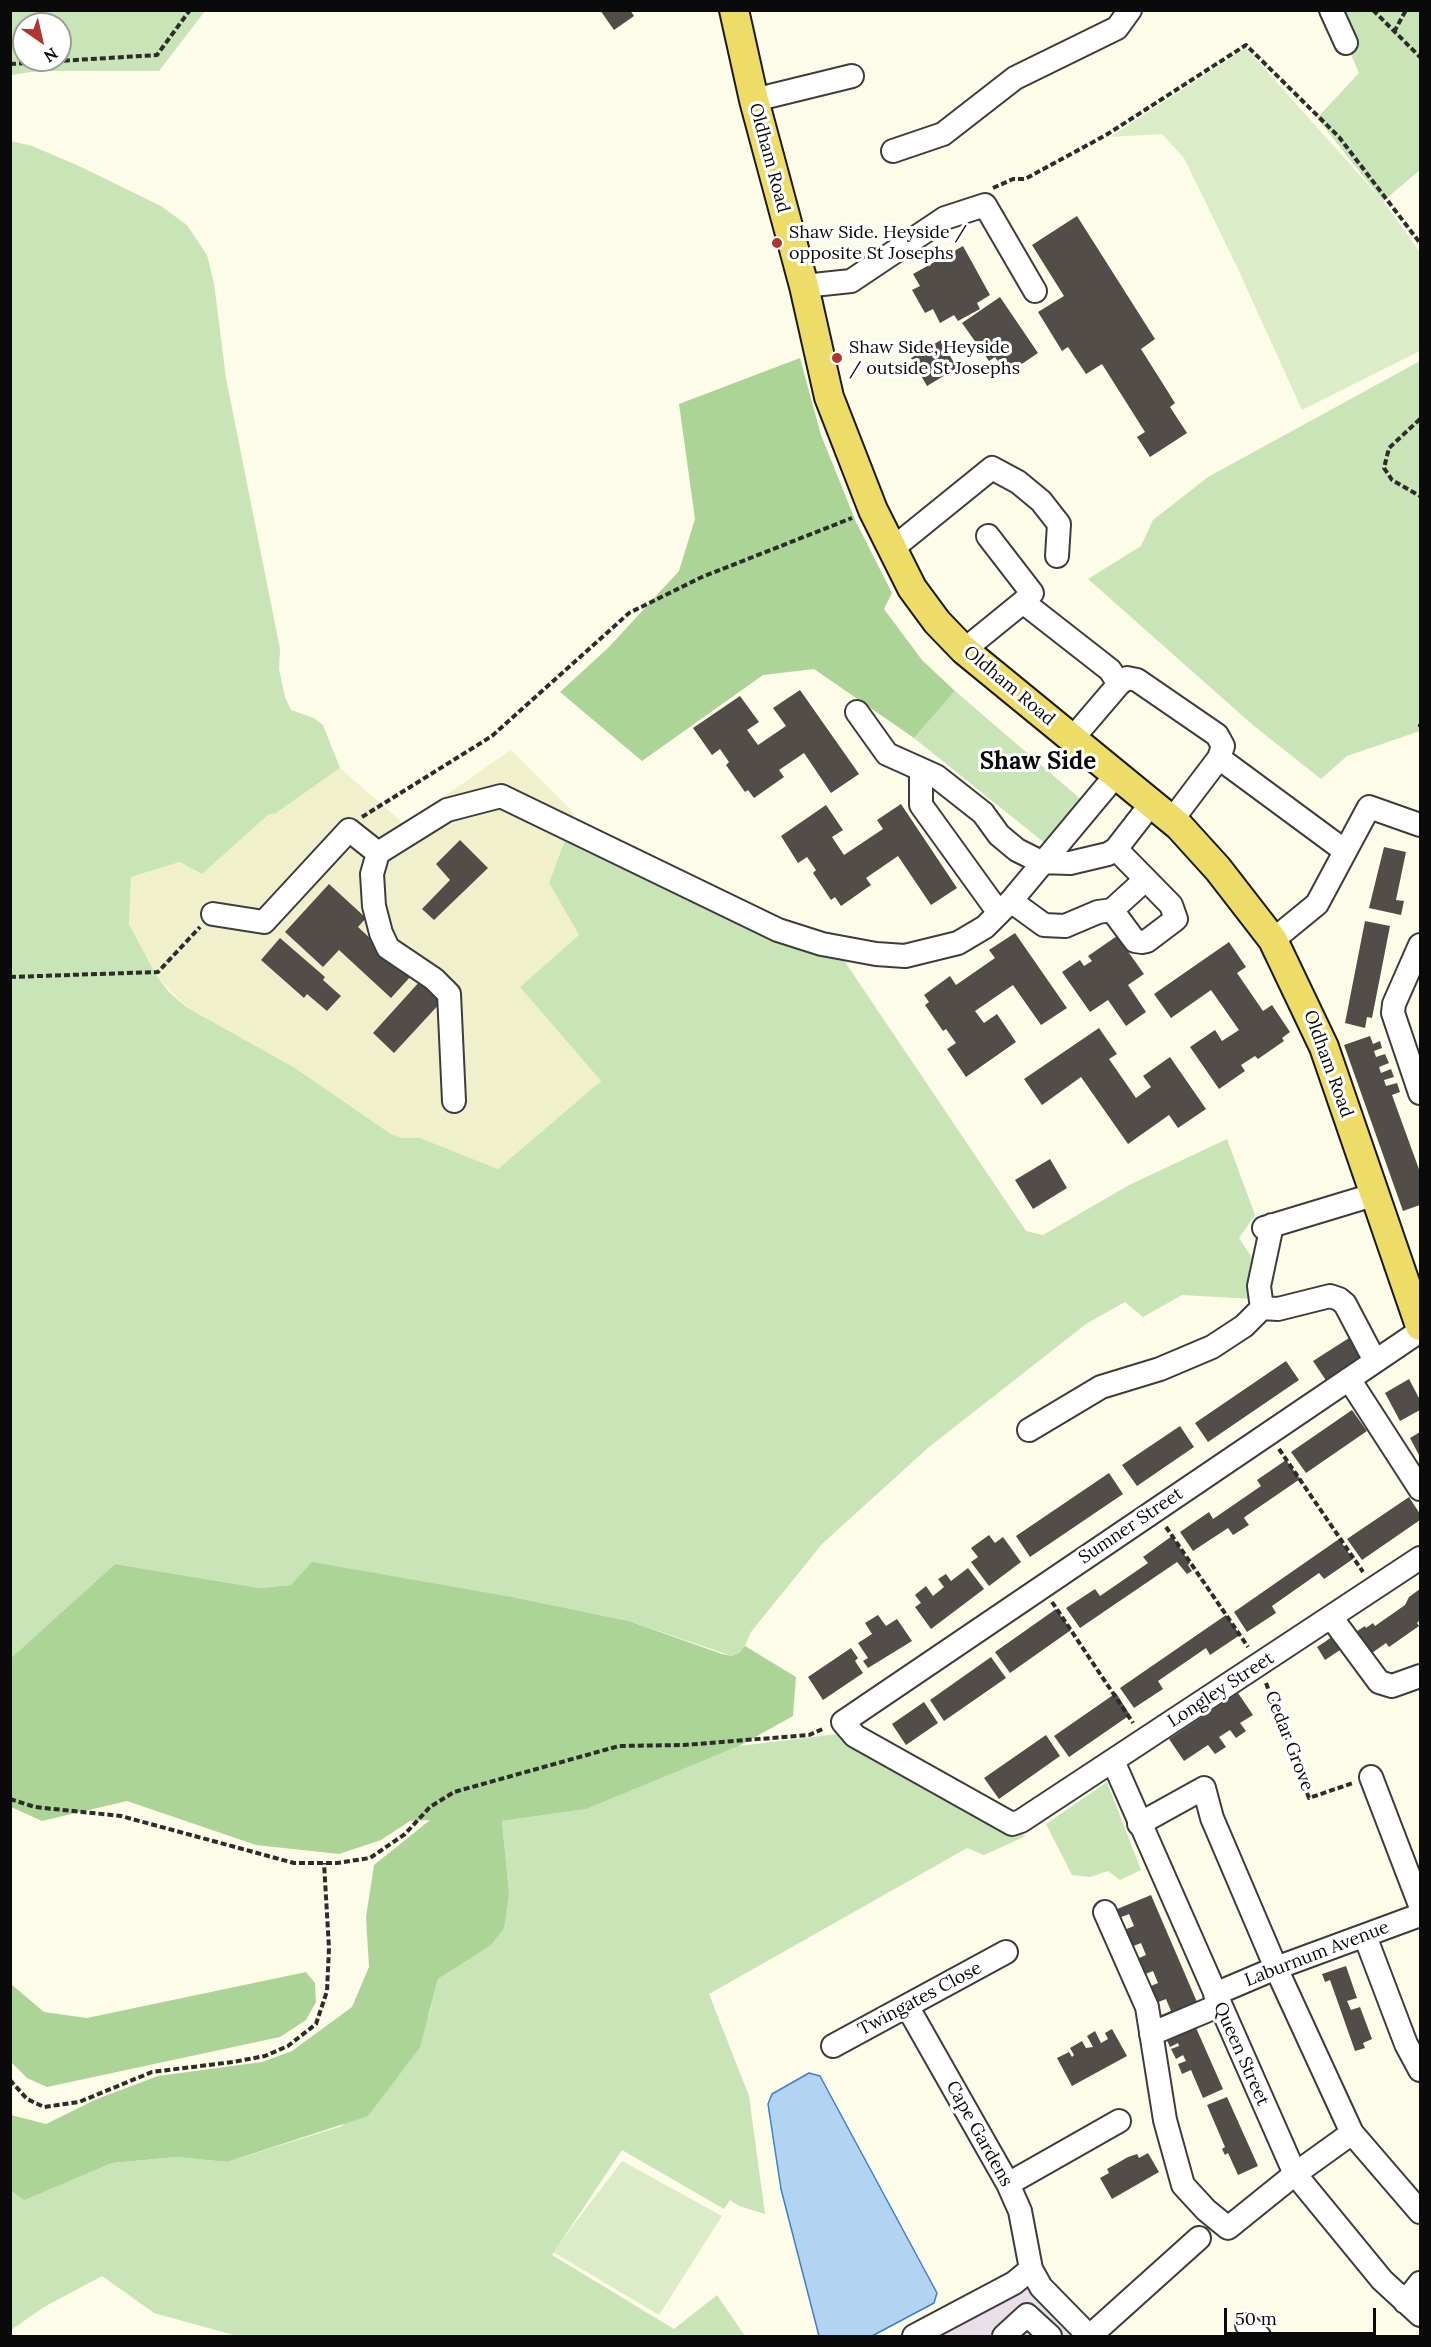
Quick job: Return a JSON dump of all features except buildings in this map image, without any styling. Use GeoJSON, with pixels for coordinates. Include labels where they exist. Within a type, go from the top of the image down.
{"type":"FeatureCollection","features":[{"type":"Feature","properties":{"kind":"main road","name":"Oldham Road"},"geometry":{"type":"LineString","coordinates":[[734,10],[754,100],[804,286],[829,397],[873,510],[912,588],[937,622],[964,650],[1161,812],[1218,869],[1273,940],[1324,1047],[1373,1196],[1420,1326]]}},
{"type":"Feature","properties":{"kind":"street"},"geometry":{"type":"LineString","coordinates":[[893,151],[943,134],[1015,78],[1117,28],[1130,10]]}},
{"type":"Feature","properties":{"kind":"street"},"geometry":{"type":"LineString","coordinates":[[1331,10],[1346,43]]}},
{"type":"Feature","properties":{"kind":"street"},"geometry":{"type":"LineString","coordinates":[[754,100],[852,76]]}},
{"type":"Feature","properties":{"kind":"street"},"geometry":{"type":"LineString","coordinates":[[804,286],[851,281],[945,218],[985,205],[1035,291]]}},
{"type":"Feature","properties":{"kind":"street"},"geometry":{"type":"LineString","coordinates":[[892,549],[992,468],[1018,482],[1041,501],[1059,524],[1057,556]]}},
{"type":"Feature","properties":{"kind":"street"},"geometry":{"type":"LineString","coordinates":[[964,650],[1032,593],[988,536]]}},
{"type":"Feature","properties":{"kind":"street"},"geometry":{"type":"LineString","coordinates":[[1023,602],[1110,670],[1119,684]]}},
{"type":"Feature","properties":{"kind":"street"},"geometry":{"type":"LineString","coordinates":[[856,712],[887,754],[921,770],[962,795],[983,813],[999,835],[1017,850],[1041,862],[1070,863],[1099,857],[1116,849],[1161,812],[1219,758],[1223,746],[1217,735],[1137,680],[1127,678],[1119,684],[1072,739]]}},
{"type":"Feature","properties":{"kind":"street"},"geometry":{"type":"LineString","coordinates":[[1219,758],[1345,851]]}},
{"type":"Feature","properties":{"kind":"street"},"geometry":{"type":"LineString","coordinates":[[921,770],[921,805],[1005,907],[1052,927],[1112,910],[1145,880]]}},
{"type":"Feature","properties":{"kind":"street"},"geometry":{"type":"LineString","coordinates":[[454,1101],[449,994],[435,979],[388,948],[381,933],[374,906],[372,874],[378,853],[447,810],[501,796],[778,930],[822,944],[876,954],[905,956],[958,943],[985,927],[1005,907],[1116,775]]}},
{"type":"Feature","properties":{"kind":"street"},"geometry":{"type":"LineString","coordinates":[[1273,940],[1317,904],[1369,807],[1420,825]]}},
{"type":"Feature","properties":{"kind":"street"},"geometry":{"type":"LineString","coordinates":[[213,914],[264,922],[349,830],[378,853]]}},
{"type":"Feature","properties":{"kind":"street"},"geometry":{"type":"LineString","coordinates":[[1112,910],[1135,941],[1142,942],[1176,919],[1174,908],[1116,849]]}},
{"type":"Feature","properties":{"kind":"street"},"geometry":{"type":"LineString","coordinates":[[1420,945],[1394,1004],[1393,1013],[1420,1090]]}},
{"type":"Feature","properties":{"kind":"street"},"geometry":{"type":"LineString","coordinates":[[1262,1308],[1260,1286],[1268,1227],[1373,1196]]}},
{"type":"Feature","properties":{"kind":"street"},"geometry":{"type":"LineString","coordinates":[[1029,1430],[1101,1387],[1160,1369],[1212,1347],[1244,1326],[1262,1308],[1278,1309],[1330,1296],[1339,1299],[1345,1304],[1375,1361]]}},
{"type":"Feature","properties":{"kind":"street","name":"Sumner Street"},"geometry":{"type":"LineString","coordinates":[[843,1722],[1420,1331]]}},
{"type":"Feature","properties":{"kind":"street"},"geometry":{"type":"LineString","coordinates":[[1349,1379],[1420,1489]]}},
{"type":"Feature","properties":{"kind":"street","name":"Longley Street"},"geometry":{"type":"LineString","coordinates":[[843,1722],[855,1736],[1012,1824],[1021,1821],[1420,1558]]}},
{"type":"Feature","properties":{"kind":"street"},"geometry":{"type":"LineString","coordinates":[[1331,1617],[1379,1682],[1392,1686],[1420,1676]]}},
{"type":"Feature","properties":{"kind":"street","name":"Queen Street"},"geometry":{"type":"LineString","coordinates":[[1113,1761],[1294,2174],[1382,2280],[1413,2308]]}},
{"type":"Feature","properties":{"kind":"street"},"geometry":{"type":"LineString","coordinates":[[1371,1777],[1420,1905]]}},
{"type":"Feature","properties":{"kind":"street"},"geometry":{"type":"LineString","coordinates":[[1139,1824],[1204,1788],[1212,1818],[1276,1968],[1352,2133],[1420,2212]]}},
{"type":"Feature","properties":{"kind":"street"},"geometry":{"type":"LineString","coordinates":[[1105,1912],[1147,2007],[1165,2120],[1183,2185],[1206,2210],[1228,2228],[1294,2174],[1352,2133]]}},
{"type":"Feature","properties":{"kind":"street","name":"Laburnum Avenue"},"geometry":{"type":"LineString","coordinates":[[1151,2034],[1276,1968],[1420,1915]]}},
{"type":"Feature","properties":{"kind":"street"},"geometry":{"type":"LineString","coordinates":[[1365,1936],[1406,2044],[1420,2070]]}},
{"type":"Feature","properties":{"kind":"street","name":"Twingates Close"},"geometry":{"type":"LineString","coordinates":[[833,2046],[1006,1952]]}},
{"type":"Feature","properties":{"kind":"street","name":"Cape Gardens"},"geometry":{"type":"LineString","coordinates":[[907,2006],[1008,2184],[1020,2211],[1031,2269]]}},
{"type":"Feature","properties":{"kind":"street"},"geometry":{"type":"LineString","coordinates":[[1008,2184],[1119,2121]]}},
{"type":"Feature","properties":{"kind":"street"},"geometry":{"type":"LineString","coordinates":[[921,2333],[1014,2283],[1031,2269],[1041,2288],[1090,2337],[1199,2238]]}},
{"type":"Feature","properties":{"kind":"street"},"geometry":{"type":"LineString","coordinates":[[1413,2308],[1420,2283]]}},
{"type":"Feature","properties":{"kind":"street"},"geometry":{"type":"LineString","coordinates":[[1004,2337],[1027,2315],[1050,2337]]}},
{"type":"Feature","properties":{"kind":"path"},"geometry":{"type":"LineString","coordinates":[[10,64],[158,55],[190,10]]}},
{"type":"Feature","properties":{"kind":"path"},"geometry":{"type":"LineString","coordinates":[[1373,10],[1420,57]]}},
{"type":"Feature","properties":{"kind":"path"},"geometry":{"type":"LineString","coordinates":[[1394,32],[1406,10]]}},
{"type":"Feature","properties":{"kind":"path"},"geometry":{"type":"LineString","coordinates":[[983,192],[1013,179],[1024,179],[1106,135],[1245,45],[1339,137],[1420,243]]}},
{"type":"Feature","properties":{"kind":"path"},"geometry":{"type":"LineString","coordinates":[[1420,419],[1389,448],[1384,468],[1392,480],[1420,496]]}},
{"type":"Feature","properties":{"kind":"path"},"geometry":{"type":"LineString","coordinates":[[349,830],[366,814],[492,736],[629,613],[702,577],[873,510]]}},
{"type":"Feature","properties":{"kind":"path"},"geometry":{"type":"LineString","coordinates":[[10,977],[158,972],[213,914]]}},
{"type":"Feature","properties":{"kind":"path"},"geometry":{"type":"LineString","coordinates":[[1268,1434],[1374,1589]]}},
{"type":"Feature","properties":{"kind":"path"},"geometry":{"type":"LineString","coordinates":[[1155,1510],[1259,1664]]}},
{"type":"Feature","properties":{"kind":"path"},"geometry":{"type":"LineString","coordinates":[[1042,1587],[1144,1740]]}},
{"type":"Feature","properties":{"kind":"path","name":"Cedar Grove"},"geometry":{"type":"LineString","coordinates":[[1259,1664],[1309,1798],[1371,1777]]}},
{"type":"Feature","properties":{"kind":"path"},"geometry":{"type":"LineString","coordinates":[[10,1799],[35,1807],[121,1816],[294,1863],[324,1863],[370,1858],[405,1834],[430,1808],[454,1792],[619,1746],[684,1745],[809,1735],[843,1722]]}},
{"type":"Feature","properties":{"kind":"path"},"geometry":{"type":"LineString","coordinates":[[10,2080],[27,2099],[44,2107],[79,2102],[152,2072],[265,2056],[288,2046],[316,2024],[327,1991],[329,1948],[324,1863]]}},
{"type":"Feature","properties":{"kind":"shaded area"},"geometry":{"type":"Polygon","coordinates":[[[1011,2273],[1071,2336],[903,2336],[1011,2273]]]}},
{"type":"Feature","properties":{"kind":"green space"},"geometry":{"type":"Polygon","coordinates":[[[11,10],[205,11],[159,71],[72,71],[72,12],[12,12],[12,72],[31,72],[11,75],[11,10]]]}},
{"type":"Feature","properties":{"kind":"green space"},"geometry":{"type":"Polygon","coordinates":[[[1332,11],[1420,11],[1420,170],[1383,201],[1317,118],[1359,73],[1332,11]]]}},
{"type":"Feature","properties":{"kind":"green space"},"geometry":{"type":"Polygon","coordinates":[[[1246,48],[1383,201],[1420,252],[1420,351],[1302,410],[1184,158],[1162,134],[1110,137],[1246,48]]]}},
{"type":"Feature","properties":{"kind":"green space"},"geometry":{"type":"Polygon","coordinates":[[[11,141],[32,146],[79,166],[161,206],[187,225],[207,255],[214,283],[226,378],[280,649],[279,669],[285,697],[291,710],[314,718],[323,725],[340,768],[276,813],[268,815],[202,874],[180,862],[131,877],[129,924],[156,975],[169,992],[186,1007],[295,1068],[391,1134],[402,1138],[420,1138],[498,1169],[601,1081],[520,987],[579,935],[549,883],[567,834],[841,956],[1026,1231],[1043,1235],[1129,1185],[1227,1139],[1255,1215],[1239,1238],[1256,1264],[1254,1299],[1182,1295],[1143,1317],[1125,1302],[1086,1324],[929,1447],[822,1544],[751,1632],[745,1646],[739,1653],[732,1656],[629,1621],[517,1598],[291,1585],[260,1588],[115,1564],[11,1658],[11,141]]]}},
{"type":"Feature","properties":{"kind":"green space"},"geometry":{"type":"Polygon","coordinates":[[[800,358],[821,435],[856,522],[892,593],[884,609],[922,660],[955,691],[914,738],[814,669],[763,675],[642,761],[560,692],[609,647],[679,571],[695,519],[679,404],[800,358]]]}},
{"type":"Feature","properties":{"kind":"green space"},"geometry":{"type":"Polygon","coordinates":[[[1420,361],[1420,731],[1347,756],[1321,779],[1254,726],[1088,579],[1141,546],[1153,520],[1208,477],[1420,361]]]}},
{"type":"Feature","properties":{"kind":"green space"},"geometry":{"type":"Polygon","coordinates":[[[955,691],[1084,802],[1047,845],[914,738],[955,691]]]}},
{"type":"Feature","properties":{"kind":"green space"},"geometry":{"type":"Polygon","coordinates":[[[511,750],[574,813],[549,883],[579,935],[520,987],[601,1081],[498,1169],[420,1138],[402,1138],[391,1134],[295,1068],[186,1007],[156,975],[129,924],[131,877],[181,862],[202,874],[268,815],[276,813],[340,768],[404,824],[511,750]]]}},
{"type":"Feature","properties":{"kind":"green space"},"geometry":{"type":"Polygon","coordinates":[[[312,1562],[517,1598],[629,1621],[732,1656],[739,1653],[745,1646],[796,1677],[793,1716],[739,1746],[586,1809],[502,1821],[509,1893],[504,1928],[490,1946],[438,1979],[420,2047],[368,2116],[227,2162],[177,2157],[112,2163],[24,2200],[11,2191],[11,2115],[46,2124],[97,2099],[158,2076],[262,2062],[292,2051],[352,2007],[369,1967],[366,1917],[374,1865],[430,1820],[410,1821],[381,1840],[339,1854],[256,1845],[127,1801],[42,1821],[11,1807],[11,1658],[115,1564],[260,1588],[291,1585],[312,1562]]]}},
{"type":"Feature","properties":{"kind":"green space"},"geometry":{"type":"Polygon","coordinates":[[[845,1733],[1026,1836],[984,1855],[967,1848],[709,1994],[749,2096],[765,2214],[739,2206],[730,2200],[724,2209],[622,2150],[552,2255],[674,2329],[717,2295],[745,2336],[237,2336],[154,2313],[102,2276],[44,2307],[11,2330],[10,2191],[24,2199],[112,2163],[177,2157],[227,2162],[342,2126],[429,2015],[438,1979],[490,1946],[509,1893],[502,1821],[585,1809],[739,1746],[845,1733]]]}},
{"type":"Feature","properties":{"kind":"green space"},"geometry":{"type":"Polygon","coordinates":[[[1107,1782],[1141,1870],[1120,1880],[1108,1871],[1090,1877],[1072,1875],[1046,1824],[1107,1782]]]}},
{"type":"Feature","properties":{"kind":"green space"},"geometry":{"type":"Polygon","coordinates":[[[306,1972],[315,1983],[316,2002],[306,2020],[280,2037],[47,2087],[27,2078],[11,2062],[11,1984],[44,2012],[87,2018],[306,1972]]]}},
{"type":"Feature","properties":{"kind":"green space"},"geometry":{"type":"Polygon","coordinates":[[[622,2161],[722,2216],[659,2315],[553,2252],[622,2161]]]}},
{"type":"Feature","properties":{"kind":"water"},"geometry":{"type":"Polygon","coordinates":[[[809,2073],[820,2076],[937,2293],[934,2303],[872,2336],[819,2336],[781,2189],[768,2104],[772,2094],[809,2073]]]}},
{"type":"Feature","properties":{"kind":"place","name":"Shaw Side. Heyside / opposite St Josephs"},"geometry":{"type":"Point","coordinates":[777,243]}},
{"type":"Feature","properties":{"kind":"place","name":"Shaw Side, Heyside / outside St Josephs"},"geometry":{"type":"Point","coordinates":[837,358]}},
{"type":"Feature","properties":{"kind":"district","name":"Shaw Side"},"geometry":{"type":"Point","coordinates":[1038,762]}}]}
